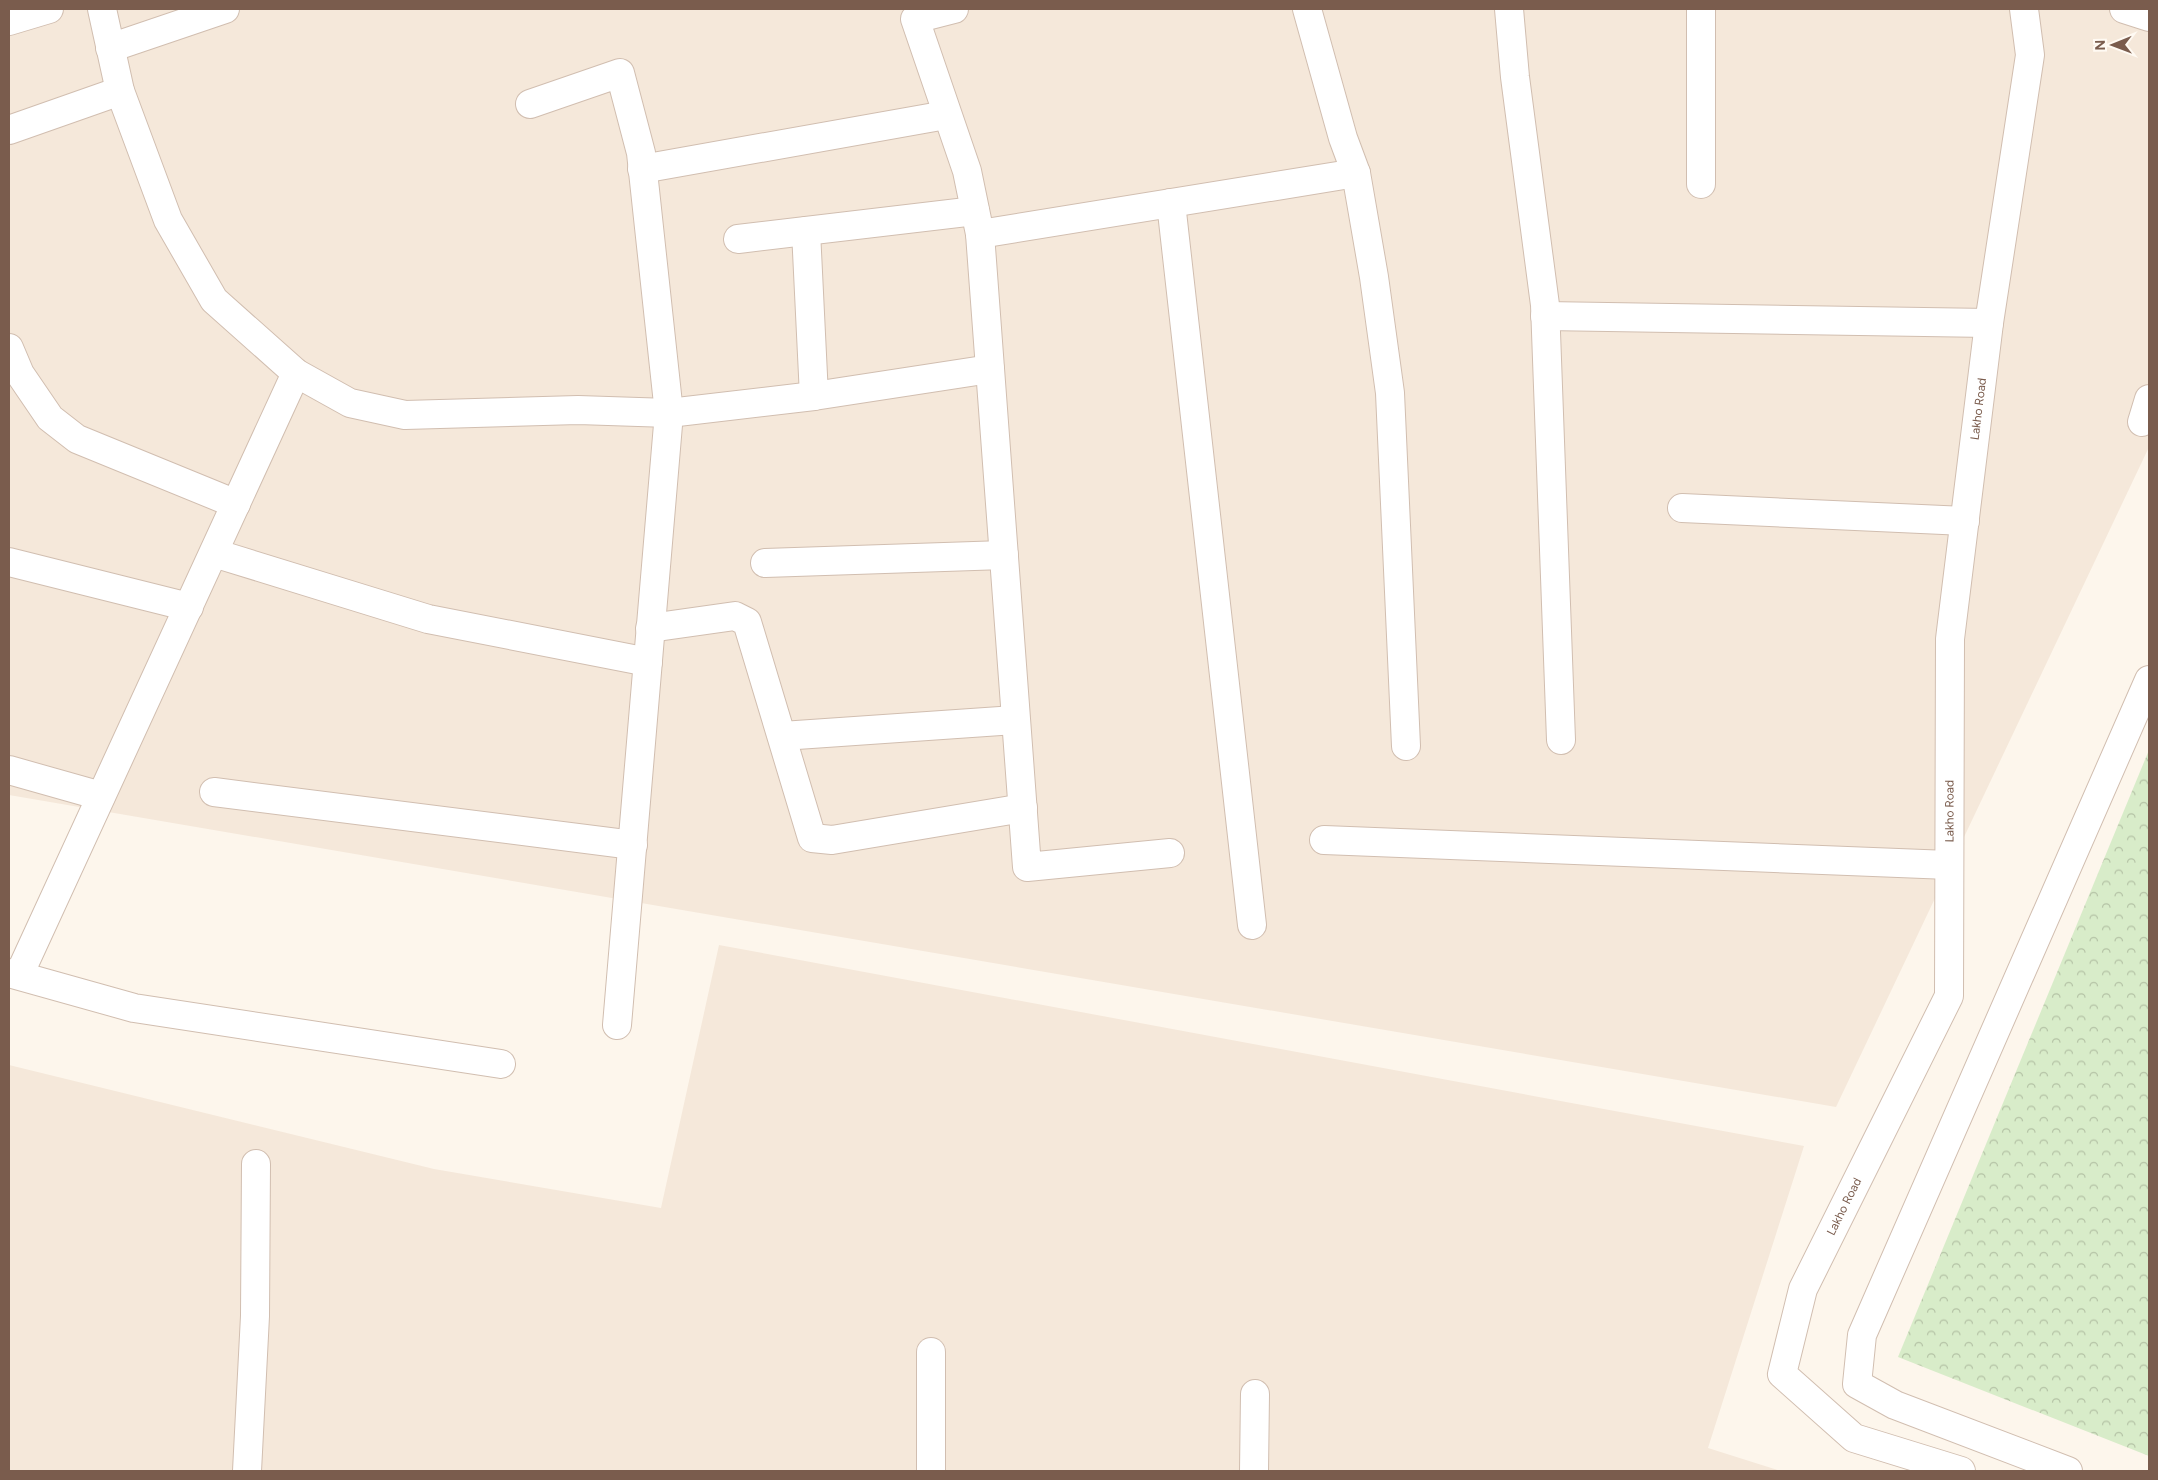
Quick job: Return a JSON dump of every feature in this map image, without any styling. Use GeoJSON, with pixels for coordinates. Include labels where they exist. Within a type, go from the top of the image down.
{"type":"FeatureCollection","features":[{"type":"Feature","properties":{"kind":"street"},"geometry":{"type":"LineString","coordinates":[[9,21],[49,9]]}},
{"type":"Feature","properties":{"kind":"street"},"geometry":{"type":"LineString","coordinates":[[102,9],[120,92],[168,220],[214,300],[296,373],[350,403],[405,415],[578,410],[669,413],[814,396],[990,369]]}},
{"type":"Feature","properties":{"kind":"street"},"geometry":{"type":"LineString","coordinates":[[110,48],[225,9]]}},
{"type":"Feature","properties":{"kind":"street"},"geometry":{"type":"LineString","coordinates":[[954,9],[915,19],[946,115],[967,171],[978,222],[1027,867],[1170,853]]}},
{"type":"Feature","properties":{"kind":"street"},"geometry":{"type":"LineString","coordinates":[[1307,9],[1343,138],[1356,173],[1374,277],[1390,394],[1406,746]]}},
{"type":"Feature","properties":{"kind":"street"},"geometry":{"type":"LineString","coordinates":[[1509,9],[1514,77],[1545,316],[1561,740]]}},
{"type":"Feature","properties":{"kind":"street"},"geometry":{"type":"LineString","coordinates":[[1701,9],[1701,184]]}},
{"type":"Feature","properties":{"kind":"street","name":"Lakho Road"},"geometry":{"type":"LineString","coordinates":[[1961,1471],[1854,1438],[1782,1374],[1803,1289],[1949,996],[1950,639],[1989,323],[2030,56],[2024,9]]}},
{"type":"Feature","properties":{"kind":"street"},"geometry":{"type":"LineString","coordinates":[[2124,9],[2149,17]]}},
{"type":"Feature","properties":{"kind":"street"},"geometry":{"type":"LineString","coordinates":[[530,104],[620,73],[641,153],[669,413],[618,1025]]}},
{"type":"Feature","properties":{"kind":"street"},"geometry":{"type":"LineString","coordinates":[[9,130],[120,92]]}},
{"type":"Feature","properties":{"kind":"street"},"geometry":{"type":"LineString","coordinates":[[642,169],[946,115]]}},
{"type":"Feature","properties":{"kind":"street"},"geometry":{"type":"LineString","coordinates":[[738,239],[806,231],[978,222],[1170,203],[1356,173]]}},
{"type":"Feature","properties":{"kind":"street"},"geometry":{"type":"LineString","coordinates":[[1170,203],[1252,926]]}},
{"type":"Feature","properties":{"kind":"street"},"geometry":{"type":"LineString","coordinates":[[806,231],[814,396]]}},
{"type":"Feature","properties":{"kind":"street"},"geometry":{"type":"LineString","coordinates":[[1545,316],[1989,323]]}},
{"type":"Feature","properties":{"kind":"street"},"geometry":{"type":"LineString","coordinates":[[9,348],[20,374],[50,418],[77,439],[236,504]]}},
{"type":"Feature","properties":{"kind":"street"},"geometry":{"type":"LineString","coordinates":[[296,373],[101,796],[14,974],[134,1008],[502,1064]]}},
{"type":"Feature","properties":{"kind":"street"},"geometry":{"type":"LineString","coordinates":[[1682,508],[1965,521]]}},
{"type":"Feature","properties":{"kind":"street"},"geometry":{"type":"LineString","coordinates":[[214,552],[428,619],[648,662]]}},
{"type":"Feature","properties":{"kind":"street"},"geometry":{"type":"LineString","coordinates":[[765,563],[1004,555]]}},
{"type":"Feature","properties":{"kind":"street"},"geometry":{"type":"LineString","coordinates":[[9,562],[188,606]]}},
{"type":"Feature","properties":{"kind":"street"},"geometry":{"type":"LineString","coordinates":[[650,628],[735,616],[747,622],[812,838],[832,840],[1023,808]]}},
{"type":"Feature","properties":{"kind":"street"},"geometry":{"type":"LineString","coordinates":[[2068,1471],[1895,1405],[1857,1384],[1861,1343],[1862,1334],[2149,680]]}},
{"type":"Feature","properties":{"kind":"street"},"geometry":{"type":"LineString","coordinates":[[782,736],[1015,720]]}},
{"type":"Feature","properties":{"kind":"street"},"geometry":{"type":"LineString","coordinates":[[9,770],[101,796]]}},
{"type":"Feature","properties":{"kind":"street"},"geometry":{"type":"LineString","coordinates":[[214,792],[633,845]]}},
{"type":"Feature","properties":{"kind":"street"},"geometry":{"type":"LineString","coordinates":[[1324,840],[1949,865]]}},
{"type":"Feature","properties":{"kind":"street"},"geometry":{"type":"LineString","coordinates":[[247,1471],[255,1316],[256,1164]]}},
{"type":"Feature","properties":{"kind":"street"},"geometry":{"type":"LineString","coordinates":[[931,1352],[931,1471]]}},
{"type":"Feature","properties":{"kind":"street"},"geometry":{"type":"LineString","coordinates":[[1254,1471],[1255,1394]]}},
{"type":"Feature","properties":{"kind":"shaded area"},"geometry":{"type":"Polygon","coordinates":[[[9,9],[2149,9],[2149,447],[1836,1107],[9,795],[9,9]]]}},
{"type":"Feature","properties":{"kind":"shaded area"},"geometry":{"type":"Polygon","coordinates":[[[719,945],[1804,1146],[1708,1448],[1781,1471],[9,1471],[9,1065],[434,1169],[661,1208],[719,945]]]}},
{"type":"Feature","properties":{"kind":"green space"},"geometry":{"type":"Polygon","coordinates":[[[2149,750],[2149,1456],[1898,1357],[2149,750]]]}}]}
